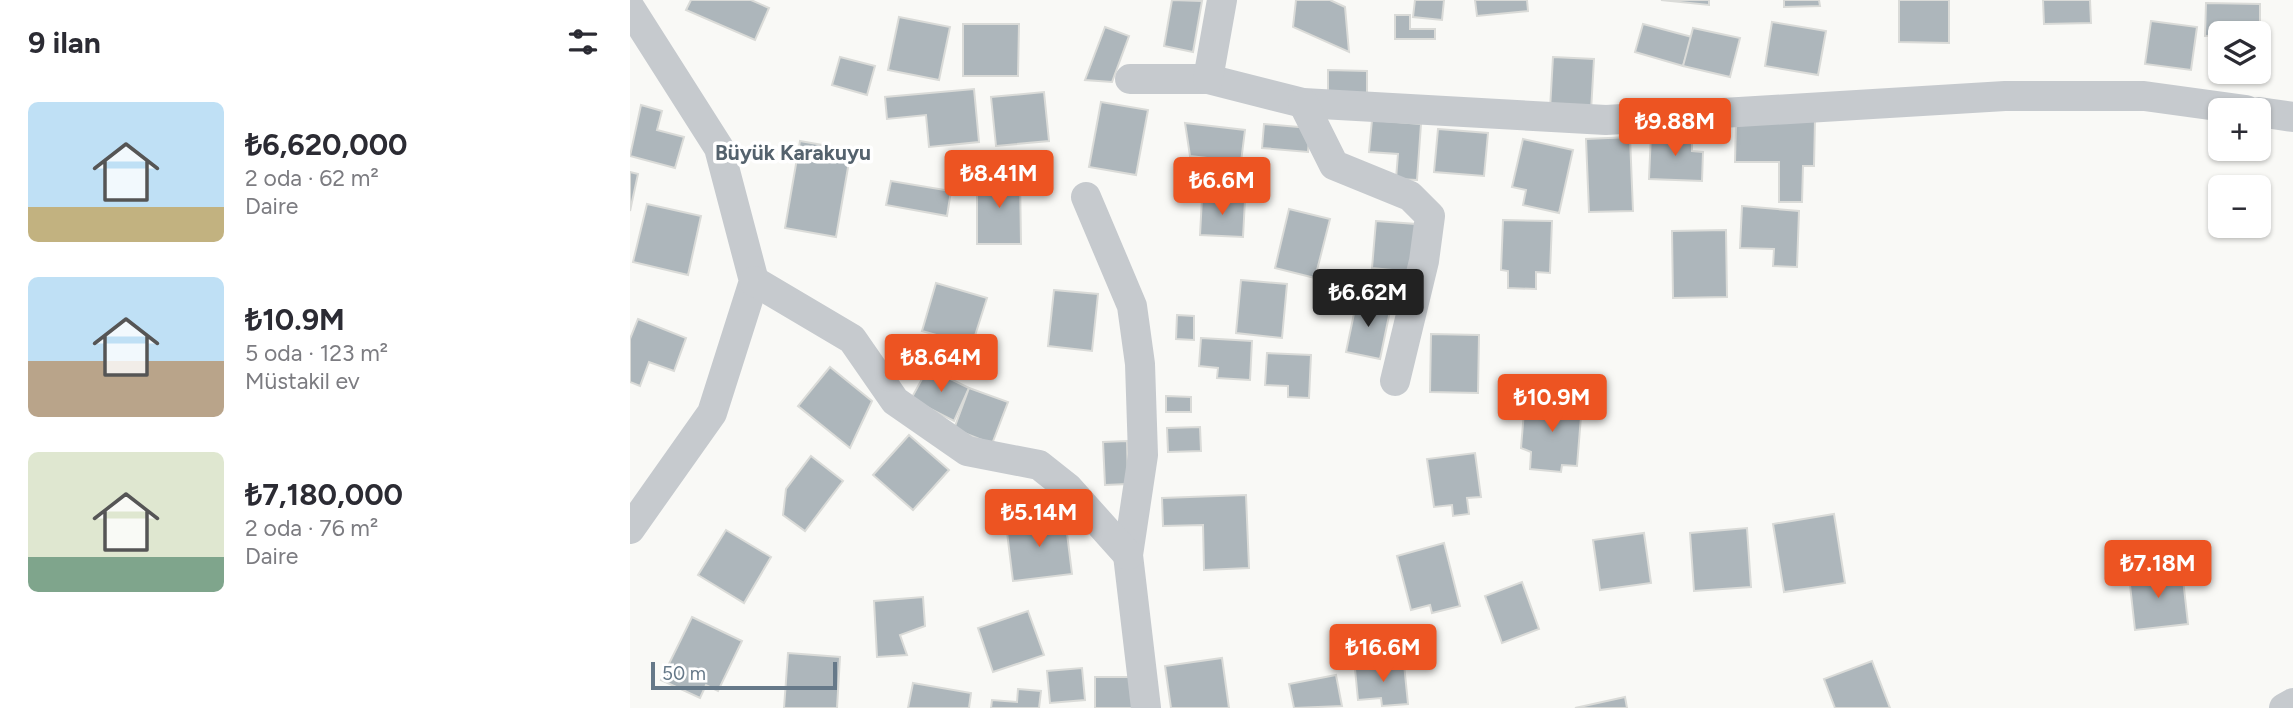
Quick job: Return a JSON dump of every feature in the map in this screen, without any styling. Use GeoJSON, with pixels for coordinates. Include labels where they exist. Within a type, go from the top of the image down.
{"type":"FeatureCollection","features":[{"type":"Feature","properties":{"kind":"street"},"geometry":{"type":"LineString","coordinates":[[1208,79],[1222,0]]}},
{"type":"Feature","properties":{"kind":"street"},"geometry":{"type":"LineString","coordinates":[[630,8],[719,148],[754,281],[712,413],[630,529]]}},
{"type":"Feature","properties":{"kind":"street"},"geometry":{"type":"LineString","coordinates":[[1130,79],[1208,79],[1303,103],[1606,120],[2005,96],[2144,96],[2208,105]]}},
{"type":"Feature","properties":{"kind":"street"},"geometry":{"type":"LineString","coordinates":[[1303,103],[1334,164],[1410,196],[1430,216],[1424,261],[1395,381]]}},
{"type":"Feature","properties":{"kind":"street"},"geometry":{"type":"LineString","coordinates":[[2271,114],[2293,117]]}},
{"type":"Feature","properties":{"kind":"street"},"geometry":{"type":"LineString","coordinates":[[1086,197],[1132,306],[1140,364],[1143,455],[1128,555],[1146,708]]}},
{"type":"Feature","properties":{"kind":"street"},"geometry":{"type":"LineString","coordinates":[[754,281],[852,339],[895,401],[967,451],[1039,465],[1068,488],[1128,555]]}},
{"type":"Feature","properties":{"kind":"street"},"geometry":{"type":"LineString","coordinates":[[2284,708],[2293,703]]}},
{"type":"Feature","properties":{"kind":"building"},"geometry":{"type":"Polygon","coordinates":[[[691,0],[751,0],[769,8],[755,40],[686,10],[691,0]]]}},
{"type":"Feature","properties":{"kind":"building"},"geometry":{"type":"Polygon","coordinates":[[[1172,0],[1202,1],[1193,52],[1164,46],[1172,0]]]}},
{"type":"Feature","properties":{"kind":"building"},"geometry":{"type":"Polygon","coordinates":[[[1296,0],[1330,0],[1345,7],[1349,52],[1293,27],[1296,0]]]}},
{"type":"Feature","properties":{"kind":"building"},"geometry":{"type":"Polygon","coordinates":[[[1415,0],[1444,0],[1442,20],[1413,17],[1415,0]]]}},
{"type":"Feature","properties":{"kind":"building"},"geometry":{"type":"Polygon","coordinates":[[[1475,0],[1527,0],[1528,11],[1477,16],[1475,0]]]}},
{"type":"Feature","properties":{"kind":"building"},"geometry":{"type":"Polygon","coordinates":[[[1661,0],[1709,0],[1709,5],[1661,0]]]}},
{"type":"Feature","properties":{"kind":"building"},"geometry":{"type":"Polygon","coordinates":[[[1784,0],[1819,0],[1820,6],[1784,7],[1784,0]]]}},
{"type":"Feature","properties":{"kind":"building"},"geometry":{"type":"Polygon","coordinates":[[[1899,0],[1949,0],[1949,43],[1899,42],[1899,0]]]}},
{"type":"Feature","properties":{"kind":"building"},"geometry":{"type":"Polygon","coordinates":[[[2043,0],[2090,0],[2091,23],[2044,24],[2043,0]]]}},
{"type":"Feature","properties":{"kind":"building"},"geometry":{"type":"Polygon","coordinates":[[[2206,3],[2260,4],[2260,21],[2208,21],[2208,36],[2205,36],[2206,3]]]}},
{"type":"Feature","properties":{"kind":"building"},"geometry":{"type":"Polygon","coordinates":[[[1395,15],[1410,15],[1410,29],[1435,29],[1435,39],[1395,39],[1395,15]]]}},
{"type":"Feature","properties":{"kind":"building"},"geometry":{"type":"Polygon","coordinates":[[[899,17],[950,27],[939,80],[888,70],[899,17]]]}},
{"type":"Feature","properties":{"kind":"building"},"geometry":{"type":"Polygon","coordinates":[[[2151,21],[2197,27],[2191,70],[2145,64],[2151,21]]]}},
{"type":"Feature","properties":{"kind":"building"},"geometry":{"type":"Polygon","coordinates":[[[1772,22],[1826,31],[1818,75],[1765,66],[1772,22]]]}},
{"type":"Feature","properties":{"kind":"building"},"geometry":{"type":"Polygon","coordinates":[[[963,24],[1019,24],[1018,76],[963,76],[963,24]]]}},
{"type":"Feature","properties":{"kind":"building"},"geometry":{"type":"Polygon","coordinates":[[[1643,24],[1692,37],[1683,66],[1635,52],[1643,24]]]}},
{"type":"Feature","properties":{"kind":"building"},"geometry":{"type":"Polygon","coordinates":[[[1105,27],[1129,36],[1112,82],[1085,80],[1105,27]]]}},
{"type":"Feature","properties":{"kind":"building"},"geometry":{"type":"Polygon","coordinates":[[[1693,28],[1740,38],[1730,77],[1683,66],[1693,28]]]}},
{"type":"Feature","properties":{"kind":"building"},"geometry":{"type":"Polygon","coordinates":[[[840,57],[875,66],[867,95],[832,85],[840,57]]]}},
{"type":"Feature","properties":{"kind":"building"},"geometry":{"type":"Polygon","coordinates":[[[1553,57],[1594,59],[1591,111],[1550,109],[1553,57]]]}},
{"type":"Feature","properties":{"kind":"building"},"geometry":{"type":"Polygon","coordinates":[[[1328,70],[1367,71],[1367,94],[1328,94],[1328,70]]]}},
{"type":"Feature","properties":{"kind":"building"},"geometry":{"type":"Polygon","coordinates":[[[974,89],[979,142],[929,147],[926,115],[887,119],[885,97],[974,89]]]}},
{"type":"Feature","properties":{"kind":"building"},"geometry":{"type":"Polygon","coordinates":[[[1044,92],[1049,141],[996,146],[991,97],[1044,92]]]}},
{"type":"Feature","properties":{"kind":"building"},"geometry":{"type":"Polygon","coordinates":[[[1101,102],[1148,110],[1136,175],[1089,167],[1101,102]]]}},
{"type":"Feature","properties":{"kind":"building"},"geometry":{"type":"Polygon","coordinates":[[[641,105],[662,111],[657,130],[684,137],[675,168],[630,156],[641,105]]]}},
{"type":"Feature","properties":{"kind":"building"},"geometry":{"type":"Polygon","coordinates":[[[1736,119],[1815,120],[1814,166],[1803,166],[1802,202],[1779,202],[1779,162],[1735,162],[1736,119]]]}},
{"type":"Feature","properties":{"kind":"building"},"geometry":{"type":"Polygon","coordinates":[[[1372,120],[1421,124],[1417,180],[1396,179],[1398,154],[1369,152],[1372,120]]]}},
{"type":"Feature","properties":{"kind":"building"},"geometry":{"type":"Polygon","coordinates":[[[1185,123],[1245,130],[1241,162],[1190,156],[1185,123]]]}},
{"type":"Feature","properties":{"kind":"building"},"geometry":{"type":"Polygon","coordinates":[[[1264,124],[1310,128],[1308,152],[1262,148],[1264,124]]]}},
{"type":"Feature","properties":{"kind":"building"},"geometry":{"type":"Polygon","coordinates":[[[1438,129],[1488,133],[1484,176],[1434,172],[1438,129]]]}},
{"type":"Feature","properties":{"kind":"building"},"geometry":{"type":"Polygon","coordinates":[[[1651,133],[1692,135],[1692,151],[1703,152],[1702,181],[1649,179],[1651,133]]]}},
{"type":"Feature","properties":{"kind":"building"},"geometry":{"type":"Polygon","coordinates":[[[1630,137],[1633,211],[1589,212],[1586,139],[1630,137]]]}},
{"type":"Feature","properties":{"kind":"building"},"geometry":{"type":"Polygon","coordinates":[[[1523,139],[1573,150],[1559,213],[1523,205],[1526,190],[1512,187],[1523,139]]]}},
{"type":"Feature","properties":{"kind":"building"},"geometry":{"type":"Polygon","coordinates":[[[800,141],[851,150],[836,237],[785,228],[800,141]]]}},
{"type":"Feature","properties":{"kind":"building"},"geometry":{"type":"Polygon","coordinates":[[[630,172],[638,174],[630,211],[630,172]]]}},
{"type":"Feature","properties":{"kind":"building"},"geometry":{"type":"Polygon","coordinates":[[[977,176],[1020,176],[1021,244],[977,244],[977,176]]]}},
{"type":"Feature","properties":{"kind":"building"},"geometry":{"type":"Polygon","coordinates":[[[891,181],[951,191],[947,216],[886,205],[891,181]]]}},
{"type":"Feature","properties":{"kind":"building"},"geometry":{"type":"Polygon","coordinates":[[[1202,198],[1245,200],[1243,237],[1200,235],[1202,198]]]}},
{"type":"Feature","properties":{"kind":"building"},"geometry":{"type":"Polygon","coordinates":[[[647,204],[701,216],[688,275],[633,262],[647,204]]]}},
{"type":"Feature","properties":{"kind":"building"},"geometry":{"type":"Polygon","coordinates":[[[1742,206],[1799,211],[1797,267],[1773,266],[1774,249],[1740,248],[1742,206]]]}},
{"type":"Feature","properties":{"kind":"building"},"geometry":{"type":"Polygon","coordinates":[[[1289,209],[1330,219],[1315,278],[1275,268],[1289,209]]]}},
{"type":"Feature","properties":{"kind":"building"},"geometry":{"type":"Polygon","coordinates":[[[1503,220],[1552,221],[1550,273],[1536,272],[1536,289],[1508,288],[1508,271],[1501,270],[1503,220]]]}},
{"type":"Feature","properties":{"kind":"building"},"geometry":{"type":"Polygon","coordinates":[[[1376,221],[1416,224],[1412,272],[1372,268],[1376,221]]]}},
{"type":"Feature","properties":{"kind":"building"},"geometry":{"type":"Polygon","coordinates":[[[1726,230],[1727,297],[1673,298],[1672,231],[1726,230]]]}},
{"type":"Feature","properties":{"kind":"building"},"geometry":{"type":"Polygon","coordinates":[[[1241,280],[1287,284],[1282,338],[1236,333],[1241,280]]]}},
{"type":"Feature","properties":{"kind":"building"},"geometry":{"type":"Polygon","coordinates":[[[936,283],[987,298],[972,345],[922,331],[936,283]]]}},
{"type":"Feature","properties":{"kind":"building"},"geometry":{"type":"Polygon","coordinates":[[[1054,290],[1098,294],[1092,351],[1048,346],[1054,290]]]}},
{"type":"Feature","properties":{"kind":"building"},"geometry":{"type":"Polygon","coordinates":[[[1357,299],[1391,306],[1380,359],[1346,352],[1357,299]]]}},
{"type":"Feature","properties":{"kind":"building"},"geometry":{"type":"Polygon","coordinates":[[[1177,315],[1194,316],[1194,340],[1176,339],[1177,315]]]}},
{"type":"Feature","properties":{"kind":"building"},"geometry":{"type":"Polygon","coordinates":[[[638,319],[686,338],[674,371],[649,362],[640,386],[630,382],[630,339],[638,319]]]}},
{"type":"Feature","properties":{"kind":"building"},"geometry":{"type":"Polygon","coordinates":[[[1431,334],[1479,335],[1478,393],[1430,392],[1431,334]]]}},
{"type":"Feature","properties":{"kind":"building"},"geometry":{"type":"Polygon","coordinates":[[[1201,338],[1252,341],[1250,380],[1217,378],[1218,368],[1199,366],[1201,338]]]}},
{"type":"Feature","properties":{"kind":"building"},"geometry":{"type":"Polygon","coordinates":[[[1267,353],[1311,355],[1309,398],[1288,397],[1288,386],[1265,385],[1267,353]]]}},
{"type":"Feature","properties":{"kind":"building"},"geometry":{"type":"Polygon","coordinates":[[[830,367],[872,401],[850,448],[798,406],[830,367]]]}},
{"type":"Feature","properties":{"kind":"building"},"geometry":{"type":"Polygon","coordinates":[[[928,368],[969,388],[954,421],[911,399],[928,368]]]}},
{"type":"Feature","properties":{"kind":"building"},"geometry":{"type":"Polygon","coordinates":[[[969,388],[1008,402],[992,444],[954,429],[969,388]]]}},
{"type":"Feature","properties":{"kind":"building"},"geometry":{"type":"Polygon","coordinates":[[[1166,396],[1191,397],[1191,412],[1166,412],[1166,396]]]}},
{"type":"Feature","properties":{"kind":"building"},"geometry":{"type":"Polygon","coordinates":[[[1525,399],[1582,404],[1577,466],[1562,465],[1561,472],[1530,469],[1531,452],[1521,448],[1525,399]]]}},
{"type":"Feature","properties":{"kind":"building"},"geometry":{"type":"Polygon","coordinates":[[[1200,427],[1201,451],[1168,452],[1167,428],[1200,427]]]}},
{"type":"Feature","properties":{"kind":"building"},"geometry":{"type":"Polygon","coordinates":[[[909,435],[949,470],[913,510],[873,475],[909,435]]]}},
{"type":"Feature","properties":{"kind":"building"},"geometry":{"type":"Polygon","coordinates":[[[1127,441],[1128,484],[1105,485],[1103,442],[1127,441]]]}},
{"type":"Feature","properties":{"kind":"building"},"geometry":{"type":"Polygon","coordinates":[[[1475,453],[1481,497],[1467,498],[1469,514],[1453,516],[1452,505],[1434,507],[1427,459],[1475,453]]]}},
{"type":"Feature","properties":{"kind":"building"},"geometry":{"type":"Polygon","coordinates":[[[811,456],[843,481],[805,531],[783,515],[786,489],[811,456]]]}},
{"type":"Feature","properties":{"kind":"building"},"geometry":{"type":"Polygon","coordinates":[[[1246,495],[1249,568],[1204,570],[1203,525],[1163,526],[1162,498],[1246,495]]]}},
{"type":"Feature","properties":{"kind":"building"},"geometry":{"type":"Polygon","coordinates":[[[1834,514],[1845,583],[1784,592],[1773,524],[1834,514]]]}},
{"type":"Feature","properties":{"kind":"building"},"geometry":{"type":"Polygon","coordinates":[[[1065,517],[1072,574],[1013,581],[1006,524],[1065,517]]]}},
{"type":"Feature","properties":{"kind":"building"},"geometry":{"type":"Polygon","coordinates":[[[1747,528],[1751,587],[1694,591],[1690,533],[1747,528]]]}},
{"type":"Feature","properties":{"kind":"building"},"geometry":{"type":"Polygon","coordinates":[[[726,530],[771,557],[744,603],[698,575],[726,530]]]}},
{"type":"Feature","properties":{"kind":"building"},"geometry":{"type":"Polygon","coordinates":[[[1644,533],[1651,583],[1600,590],[1593,540],[1644,533]]]}},
{"type":"Feature","properties":{"kind":"building"},"geometry":{"type":"Polygon","coordinates":[[[1444,543],[1460,606],[1432,613],[1430,605],[1411,610],[1397,556],[1444,543]]]}},
{"type":"Feature","properties":{"kind":"building"},"geometry":{"type":"Polygon","coordinates":[[[2182,570],[2188,624],[2135,630],[2129,576],[2182,570]]]}},
{"type":"Feature","properties":{"kind":"building"},"geometry":{"type":"Polygon","coordinates":[[[1522,582],[1539,629],[1502,643],[1485,596],[1522,582]]]}},
{"type":"Feature","properties":{"kind":"building"},"geometry":{"type":"Polygon","coordinates":[[[923,597],[925,626],[900,635],[907,655],[877,657],[874,601],[923,597]]]}},
{"type":"Feature","properties":{"kind":"building"},"geometry":{"type":"Polygon","coordinates":[[[1028,611],[1044,655],[993,672],[978,628],[1028,611]]]}},
{"type":"Feature","properties":{"kind":"building"},"geometry":{"type":"Polygon","coordinates":[[[692,617],[742,641],[718,691],[706,685],[700,698],[661,680],[692,617]]]}},
{"type":"Feature","properties":{"kind":"building"},"geometry":{"type":"Polygon","coordinates":[[[788,653],[840,657],[837,708],[784,708],[788,653]]]}},
{"type":"Feature","properties":{"kind":"building"},"geometry":{"type":"Polygon","coordinates":[[[1222,658],[1229,708],[1171,708],[1165,666],[1222,658]]]}},
{"type":"Feature","properties":{"kind":"building"},"geometry":{"type":"Polygon","coordinates":[[[1872,661],[1890,708],[1835,708],[1824,679],[1872,661]]]}},
{"type":"Feature","properties":{"kind":"building"},"geometry":{"type":"Polygon","coordinates":[[[1404,664],[1408,704],[1382,706],[1381,698],[1358,700],[1355,669],[1404,664]]]}},
{"type":"Feature","properties":{"kind":"building"},"geometry":{"type":"Polygon","coordinates":[[[1082,668],[1085,700],[1050,703],[1047,671],[1082,668]]]}},
{"type":"Feature","properties":{"kind":"building"},"geometry":{"type":"Polygon","coordinates":[[[1336,675],[1342,706],[1294,708],[1289,684],[1336,675]]]}},
{"type":"Feature","properties":{"kind":"building"},"geometry":{"type":"Polygon","coordinates":[[[1095,677],[1136,677],[1136,708],[1095,708],[1095,677]]]}},
{"type":"Feature","properties":{"kind":"building"},"geometry":{"type":"Polygon","coordinates":[[[913,683],[971,693],[969,708],[908,708],[913,683]]]}},
{"type":"Feature","properties":{"kind":"building"},"geometry":{"type":"Polygon","coordinates":[[[1018,689],[1041,691],[1039,708],[991,708],[992,700],[1017,702],[1018,689]]]}},
{"type":"Feature","properties":{"kind":"building"},"geometry":{"type":"Polygon","coordinates":[[[1625,697],[1627,708],[1575,708],[1625,697]]]}},
{"type":"Feature","properties":{"kind":"district","name":"Büyük Karakuyu"},"geometry":{"type":"Point","coordinates":[793,153]}}]}
